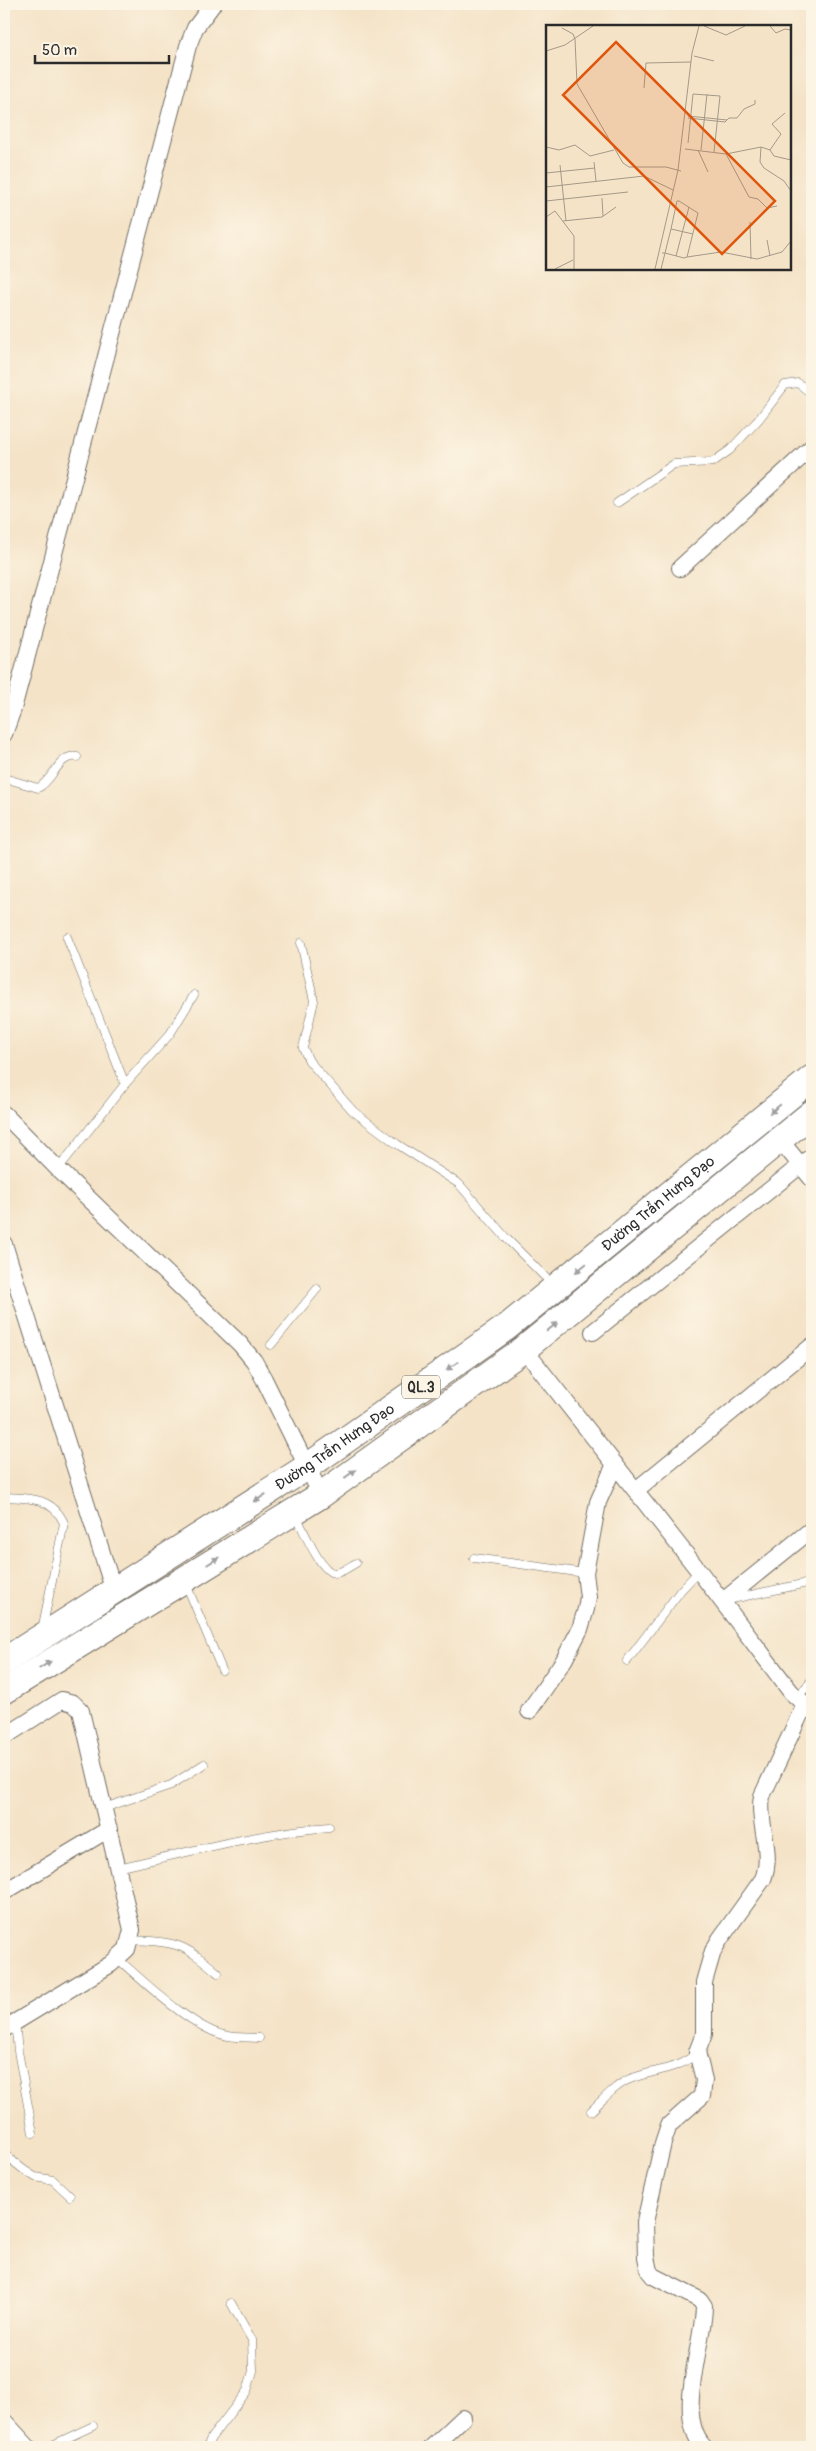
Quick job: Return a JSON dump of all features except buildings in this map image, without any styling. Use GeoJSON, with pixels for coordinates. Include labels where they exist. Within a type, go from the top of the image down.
{"type":"FeatureCollection","features":[{"type":"Feature","properties":{"kind":"highway","name":"Đường Trần Hưng Đạo"},"geometry":{"type":"LineString","coordinates":[[4,1661],[307,1467],[507,1327],[812,1078]]}},
{"type":"Feature","properties":{"kind":"highway","name":"Đường Trần Hưng Đạo"},"geometry":{"type":"LineString","coordinates":[[4,1691],[321,1495],[524,1349],[780,1140],[808,1124]]}},
{"type":"Feature","properties":{"kind":"street"},"geometry":{"type":"LineString","coordinates":[[4,734],[13,709],[188,46],[195,28],[213,4]]}},
{"type":"Feature","properties":{"kind":"street"},"geometry":{"type":"LineString","coordinates":[[680,568],[812,447]]}},
{"type":"Feature","properties":{"kind":"street"},"geometry":{"type":"LineString","coordinates":[[4,1114],[58,1169],[257,1359],[321,1495]]}},
{"type":"Feature","properties":{"kind":"street"},"geometry":{"type":"LineString","coordinates":[[780,1140],[806,1160],[812,1179]]}},
{"type":"Feature","properties":{"kind":"street"},"geometry":{"type":"LineString","coordinates":[[593,1332],[806,1160]]}},
{"type":"Feature","properties":{"kind":"street"},"geometry":{"type":"LineString","coordinates":[[4,1244],[114,1591]]}},
{"type":"Feature","properties":{"kind":"street"},"geometry":{"type":"LineString","coordinates":[[636,1490],[812,1346]]}},
{"type":"Feature","properties":{"kind":"street"},"geometry":{"type":"LineString","coordinates":[[524,1349],[804,1705],[762,1796],[760,1808],[768,1854],[768,1867],[763,1879],[713,1951],[704,1982],[704,2034],[698,2052],[704,2080],[702,2096],[669,2125],[645,2222],[646,2257],[649,2270],[653,2276],[700,2300],[704,2306],[692,2388],[691,2413],[695,2433],[704,2447]]}},
{"type":"Feature","properties":{"kind":"street"},"geometry":{"type":"LineString","coordinates":[[529,1711],[564,1660],[580,1629],[588,1597],[585,1573],[598,1502],[615,1464]]}},
{"type":"Feature","properties":{"kind":"street"},"geometry":{"type":"LineString","coordinates":[[723,1601],[812,1529]]}},
{"type":"Feature","properties":{"kind":"street"},"geometry":{"type":"LineString","coordinates":[[4,1737],[62,1700],[73,1703],[81,1712],[110,1829],[132,1930],[126,1949],[112,1964],[10,2025]]}},
{"type":"Feature","properties":{"kind":"street"},"geometry":{"type":"LineString","coordinates":[[4,1892],[110,1829]]}},
{"type":"Feature","properties":{"kind":"street"},"geometry":{"type":"LineString","coordinates":[[432,2447],[463,2418]]}},
{"type":"Feature","properties":{"kind":"street"},"geometry":{"type":"LineString","coordinates":[[4,2421],[28,2447]]}},
{"type":"Feature","properties":{"kind":"lane"},"geometry":{"type":"LineString","coordinates":[[617,503],[674,464],[713,462],[730,450],[753,426],[785,385],[798,383],[812,394]]}},
{"type":"Feature","properties":{"kind":"lane"},"geometry":{"type":"LineString","coordinates":[[4,778],[38,788],[49,779],[62,761],[73,756],[78,757]]}},
{"type":"Feature","properties":{"kind":"lane"},"geometry":{"type":"LineString","coordinates":[[68,937],[125,1084]]}},
{"type":"Feature","properties":{"kind":"lane"},"geometry":{"type":"LineString","coordinates":[[302,943],[314,1001],[304,1048],[309,1061],[354,1111],[397,1144],[459,1184],[506,1238],[556,1288]]}},
{"type":"Feature","properties":{"kind":"lane"},"geometry":{"type":"LineString","coordinates":[[58,1169],[125,1084],[170,1034],[194,995]]}},
{"type":"Feature","properties":{"kind":"lane"},"geometry":{"type":"LineString","coordinates":[[271,1345],[317,1289]]}},
{"type":"Feature","properties":{"kind":"lane"},"geometry":{"type":"LineString","coordinates":[[4,1497],[51,1504],[64,1523],[40,1638]]}},
{"type":"Feature","properties":{"kind":"lane"},"geometry":{"type":"LineString","coordinates":[[294,1511],[318,1559],[328,1572],[335,1573],[356,1563]]}},
{"type":"Feature","properties":{"kind":"lane"},"geometry":{"type":"LineString","coordinates":[[474,1558],[585,1573]]}},
{"type":"Feature","properties":{"kind":"lane"},"geometry":{"type":"LineString","coordinates":[[627,1661],[681,1590],[700,1571]]}},
{"type":"Feature","properties":{"kind":"lane"},"geometry":{"type":"LineString","coordinates":[[184,1579],[222,1670]]}},
{"type":"Feature","properties":{"kind":"lane"},"geometry":{"type":"LineString","coordinates":[[723,1601],[812,1582]]}},
{"type":"Feature","properties":{"kind":"lane"},"geometry":{"type":"LineString","coordinates":[[804,1705],[812,1680]]}},
{"type":"Feature","properties":{"kind":"lane"},"geometry":{"type":"LineString","coordinates":[[104,1808],[171,1785],[204,1764]]}},
{"type":"Feature","properties":{"kind":"lane"},"geometry":{"type":"LineString","coordinates":[[118,1868],[212,1846],[296,1830],[329,1827]]}},
{"type":"Feature","properties":{"kind":"lane"},"geometry":{"type":"LineString","coordinates":[[129,1940],[174,1943],[188,1949],[218,1973]]}},
{"type":"Feature","properties":{"kind":"lane"},"geometry":{"type":"LineString","coordinates":[[117,1958],[184,2014],[208,2028],[227,2036],[260,2038]]}},
{"type":"Feature","properties":{"kind":"lane"},"geometry":{"type":"LineString","coordinates":[[10,2025],[18,2051],[33,2133]]}},
{"type":"Feature","properties":{"kind":"lane"},"geometry":{"type":"LineString","coordinates":[[591,2111],[617,2087],[629,2079],[681,2063],[698,2052]]}},
{"type":"Feature","properties":{"kind":"lane"},"geometry":{"type":"LineString","coordinates":[[4,2154],[35,2176],[53,2180],[70,2196]]}},
{"type":"Feature","properties":{"kind":"lane"},"geometry":{"type":"LineString","coordinates":[[207,2447],[211,2438],[247,2391],[254,2371],[252,2340],[231,2303]]}},
{"type":"Feature","properties":{"kind":"lane"},"geometry":{"type":"LineString","coordinates":[[48,2447],[93,2426]]}}]}
